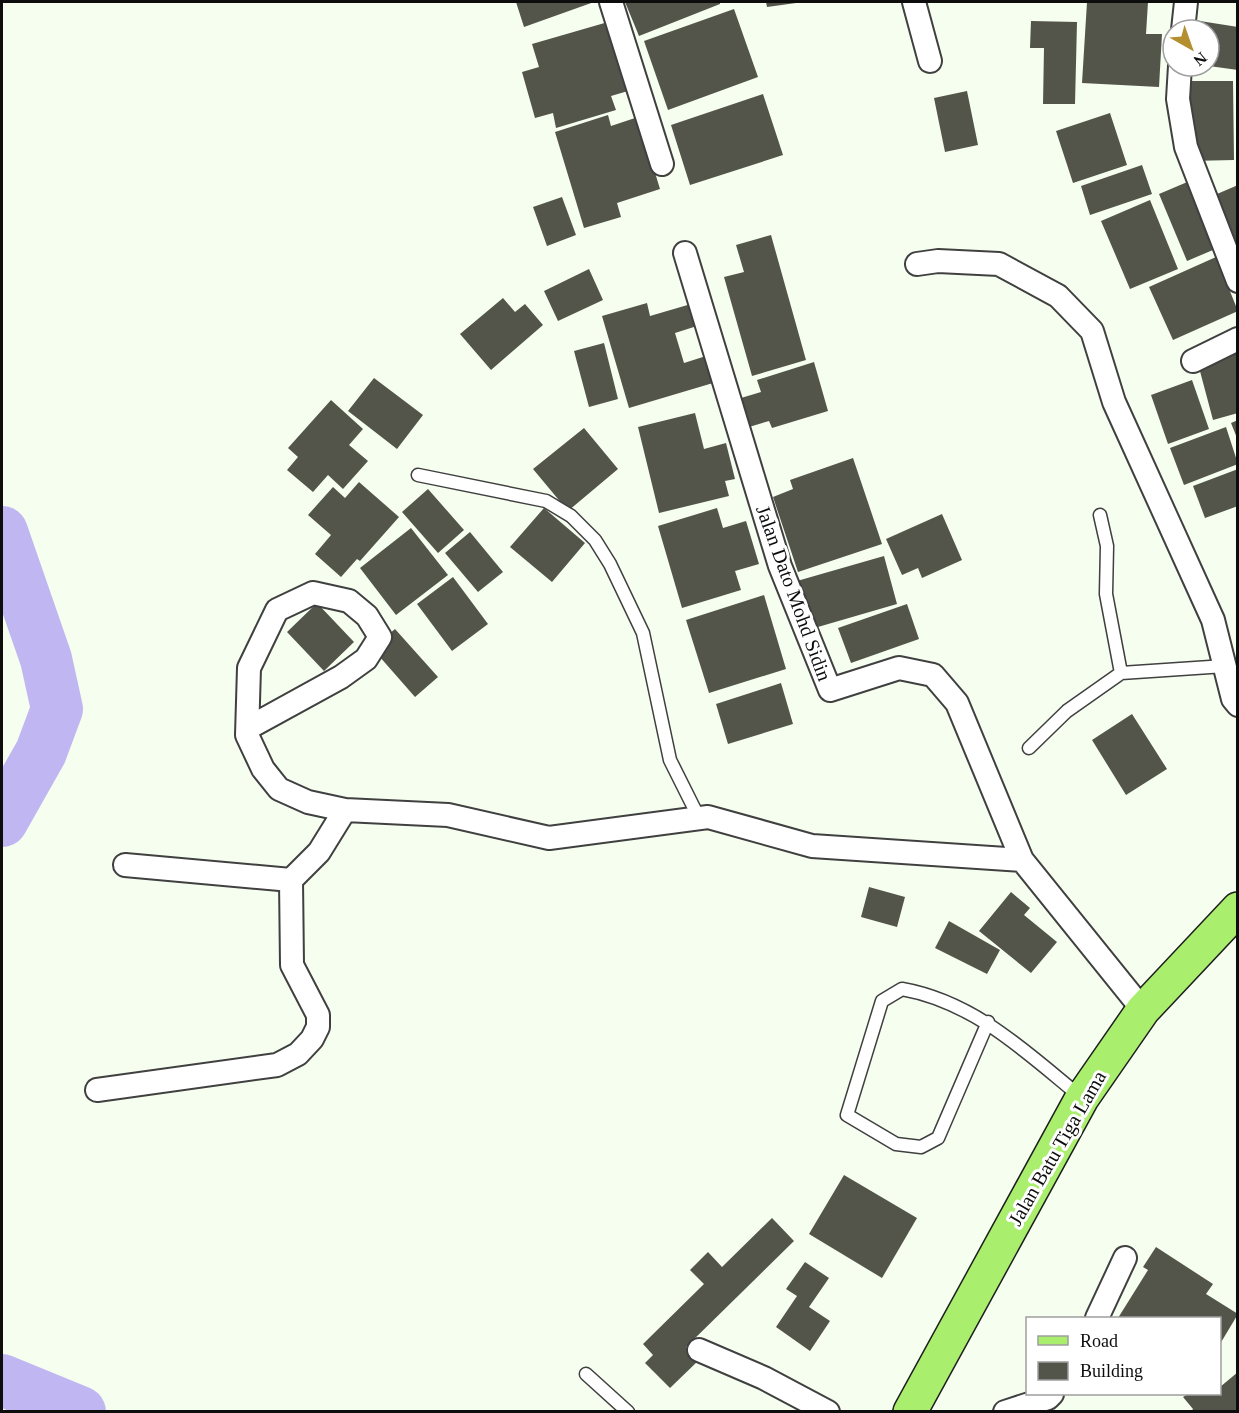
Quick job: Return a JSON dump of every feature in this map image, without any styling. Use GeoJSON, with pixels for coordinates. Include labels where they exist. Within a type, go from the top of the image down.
{"type":"FeatureCollection","features":[{"type":"Feature","properties":{"kind":"main road","name":"Jalan Batu Tiga Lama"},"geometry":{"type":"LineString","coordinates":[[910,1412],[1082,1098],[1143,1010],[1238,909]]}},
{"type":"Feature","properties":{"kind":"street"},"geometry":{"type":"LineString","coordinates":[[611,2],[662,164]]}},
{"type":"Feature","properties":{"kind":"street"},"geometry":{"type":"LineString","coordinates":[[914,2],[930,61]]}},
{"type":"Feature","properties":{"kind":"street"},"geometry":{"type":"LineString","coordinates":[[1184,18],[1186,2]]}},
{"type":"Feature","properties":{"kind":"street"},"geometry":{"type":"LineString","coordinates":[[1179,78],[1178,99],[1186,147],[1238,281]]}},
{"type":"Feature","properties":{"kind":"street","name":"Jalan Dato Mohd Sidin"},"geometry":{"type":"LineString","coordinates":[[685,253],[780,566],[830,690],[899,668],[933,675],[957,702],[1022,860],[1143,1010]]}},
{"type":"Feature","properties":{"kind":"street"},"geometry":{"type":"LineString","coordinates":[[917,264],[938,261],[999,264],[1058,296],[1092,331],[1114,402],[1213,620],[1238,705]]}},
{"type":"Feature","properties":{"kind":"street"},"geometry":{"type":"LineString","coordinates":[[1193,361],[1238,339]]}},
{"type":"Feature","properties":{"kind":"street"},"geometry":{"type":"LineString","coordinates":[[248,728],[341,677],[366,659],[380,637],[367,616],[349,602],[313,593],[277,610],[249,668],[247,735],[263,770],[279,789],[308,802],[345,810],[448,815],[549,838],[708,817],[812,846],[1022,860]]}},
{"type":"Feature","properties":{"kind":"street"},"geometry":{"type":"LineString","coordinates":[[97,1090],[277,1065],[298,1054],[312,1039],[318,1027],[318,1015],[292,965],[291,880],[319,852],[345,810]]}},
{"type":"Feature","properties":{"kind":"street"},"geometry":{"type":"LineString","coordinates":[[125,865],[291,880]]}},
{"type":"Feature","properties":{"kind":"street"},"geometry":{"type":"LineString","coordinates":[[1097,1317],[1125,1258]]}},
{"type":"Feature","properties":{"kind":"street"},"geometry":{"type":"LineString","coordinates":[[699,1350],[764,1378],[828,1412]]}},
{"type":"Feature","properties":{"kind":"street"},"geometry":{"type":"LineString","coordinates":[[1005,1412],[1051,1395]]}},
{"type":"Feature","properties":{"kind":"lane"},"geometry":{"type":"LineString","coordinates":[[418,475],[546,501],[572,516],[595,540],[610,564],[643,633],[670,760],[699,818]]}},
{"type":"Feature","properties":{"kind":"lane"},"geometry":{"type":"LineString","coordinates":[[1100,515],[1107,546],[1106,594],[1121,673]]}},
{"type":"Feature","properties":{"kind":"lane"},"geometry":{"type":"LineString","coordinates":[[1029,748],[1067,711],[1121,673],[1225,666]]}},
{"type":"Feature","properties":{"kind":"lane"},"geometry":{"type":"LineString","coordinates":[[988,1022],[938,1138],[921,1147],[896,1144],[847,1115],[882,1001],[902,989],[925,993],[988,1022],[1082,1098]]}},
{"type":"Feature","properties":{"kind":"lane"},"geometry":{"type":"LineString","coordinates":[[586,1374],[628,1412]]}},
{"type":"Feature","properties":{"kind":"building"},"geometry":{"type":"Polygon","coordinates":[[[516,2],[594,2],[524,27],[516,2]]]}},
{"type":"Feature","properties":{"kind":"building"},"geometry":{"type":"Polygon","coordinates":[[[625,2],[720,2],[720,4],[639,36],[625,2]]]}},
{"type":"Feature","properties":{"kind":"building"},"geometry":{"type":"Polygon","coordinates":[[[766,2],[796,2],[796,3],[767,7],[766,2]]]}},
{"type":"Feature","properties":{"kind":"building"},"geometry":{"type":"Polygon","coordinates":[[[1087,2],[1148,2],[1146,34],[1161,34],[1159,87],[1082,83],[1087,2]]]}},
{"type":"Feature","properties":{"kind":"building"},"geometry":{"type":"Polygon","coordinates":[[[734,9],[758,77],[668,110],[644,41],[734,9]]]}},
{"type":"Feature","properties":{"kind":"building"},"geometry":{"type":"Polygon","coordinates":[[[1031,21],[1077,22],[1075,104],[1043,104],[1044,48],[1030,48],[1031,21]]]}},
{"type":"Feature","properties":{"kind":"building"},"geometry":{"type":"Polygon","coordinates":[[[608,22],[628,91],[611,96],[616,110],[556,128],[553,113],[535,118],[522,72],[539,67],[532,44],[608,22]]]}},
{"type":"Feature","properties":{"kind":"building"},"geometry":{"type":"Polygon","coordinates":[[[1221,24],[1238,27],[1238,70],[1221,68],[1221,24]]]}},
{"type":"Feature","properties":{"kind":"building"},"geometry":{"type":"Polygon","coordinates":[[[1189,81],[1233,81],[1234,160],[1190,161],[1189,81]]]}},
{"type":"Feature","properties":{"kind":"building"},"geometry":{"type":"Polygon","coordinates":[[[967,91],[978,145],[945,152],[934,98],[967,91]]]}},
{"type":"Feature","properties":{"kind":"building"},"geometry":{"type":"Polygon","coordinates":[[[763,94],[783,155],[690,185],[671,125],[763,94]]]}},
{"type":"Feature","properties":{"kind":"building"},"geometry":{"type":"Polygon","coordinates":[[[1110,113],[1127,165],[1073,183],[1056,131],[1110,113]]]}},
{"type":"Feature","properties":{"kind":"building"},"geometry":{"type":"Polygon","coordinates":[[[608,115],[611,126],[638,117],[660,189],[617,203],[621,217],[584,228],[555,132],[608,115]]]}},
{"type":"Feature","properties":{"kind":"building"},"geometry":{"type":"Polygon","coordinates":[[[1142,165],[1152,194],[1090,215],[1081,186],[1142,165]]]}},
{"type":"Feature","properties":{"kind":"building"},"geometry":{"type":"Polygon","coordinates":[[[1192,180],[1220,247],[1187,261],[1159,194],[1192,180]]]}},
{"type":"Feature","properties":{"kind":"building"},"geometry":{"type":"Polygon","coordinates":[[[1238,185],[1238,244],[1237,244],[1217,194],[1238,185]]]}},
{"type":"Feature","properties":{"kind":"building"},"geometry":{"type":"Polygon","coordinates":[[[562,197],[576,235],[547,246],[533,207],[562,197]]]}},
{"type":"Feature","properties":{"kind":"building"},"geometry":{"type":"Polygon","coordinates":[[[1150,200],[1178,269],[1130,289],[1101,221],[1150,200]]]}},
{"type":"Feature","properties":{"kind":"building"},"geometry":{"type":"Polygon","coordinates":[[[771,235],[806,360],[752,376],[724,277],[744,272],[736,245],[771,235]]]}},
{"type":"Feature","properties":{"kind":"building"},"geometry":{"type":"Polygon","coordinates":[[[1216,257],[1238,311],[1173,340],[1149,287],[1216,257]]]}},
{"type":"Feature","properties":{"kind":"building"},"geometry":{"type":"Polygon","coordinates":[[[589,269],[603,300],[558,321],[544,291],[589,269]]]}},
{"type":"Feature","properties":{"kind":"building"},"geometry":{"type":"Polygon","coordinates":[[[503,298],[515,312],[525,304],[543,325],[491,370],[460,334],[503,298]]]}},
{"type":"Feature","properties":{"kind":"building"},"geometry":{"type":"Polygon","coordinates":[[[647,303],[650,316],[691,304],[697,326],[675,333],[684,363],[706,356],[713,383],[629,408],[602,316],[647,303]]]}},
{"type":"Feature","properties":{"kind":"building"},"geometry":{"type":"Polygon","coordinates":[[[604,343],[618,399],[589,407],[574,351],[604,343]]]}},
{"type":"Feature","properties":{"kind":"building"},"geometry":{"type":"Polygon","coordinates":[[[1238,348],[1238,413],[1213,420],[1197,360],[1238,348]]]}},
{"type":"Feature","properties":{"kind":"building"},"geometry":{"type":"Polygon","coordinates":[[[814,362],[828,411],[772,428],[769,421],[749,427],[741,398],[761,392],[757,380],[814,362]]]}},
{"type":"Feature","properties":{"kind":"building"},"geometry":{"type":"Polygon","coordinates":[[[374,378],[423,415],[397,449],[348,411],[374,378]]]}},
{"type":"Feature","properties":{"kind":"building"},"geometry":{"type":"Polygon","coordinates":[[[1192,380],[1209,429],[1168,444],[1151,395],[1192,380]]]}},
{"type":"Feature","properties":{"kind":"building"},"geometry":{"type":"Polygon","coordinates":[[[331,400],[363,429],[349,445],[368,461],[343,489],[328,475],[313,492],[287,470],[298,457],[288,448],[331,400]]]}},
{"type":"Feature","properties":{"kind":"building"},"geometry":{"type":"Polygon","coordinates":[[[695,413],[704,449],[726,443],[735,479],[725,481],[729,496],[659,513],[638,427],[695,413]]]}},
{"type":"Feature","properties":{"kind":"building"},"geometry":{"type":"Polygon","coordinates":[[[1238,420],[1238,438],[1237,438],[1231,423],[1238,420]]]}},
{"type":"Feature","properties":{"kind":"building"},"geometry":{"type":"Polygon","coordinates":[[[1226,427],[1238,464],[1184,485],[1170,448],[1226,427]]]}},
{"type":"Feature","properties":{"kind":"building"},"geometry":{"type":"Polygon","coordinates":[[[584,428],[618,469],[568,511],[533,469],[584,428]]]}},
{"type":"Feature","properties":{"kind":"building"},"geometry":{"type":"Polygon","coordinates":[[[853,458],[882,544],[798,572],[773,497],[793,489],[790,480],[853,458]]]}},
{"type":"Feature","properties":{"kind":"building"},"geometry":{"type":"Polygon","coordinates":[[[1238,469],[1238,506],[1205,518],[1193,486],[1238,469]]]}},
{"type":"Feature","properties":{"kind":"building"},"geometry":{"type":"Polygon","coordinates":[[[359,482],[399,517],[360,561],[357,559],[341,577],[315,554],[331,535],[308,515],[333,487],[345,498],[359,482]]]}},
{"type":"Feature","properties":{"kind":"building"},"geometry":{"type":"Polygon","coordinates":[[[428,489],[464,530],[438,553],[402,512],[428,489]]]}},
{"type":"Feature","properties":{"kind":"building"},"geometry":{"type":"Polygon","coordinates":[[[544,508],[585,543],[552,582],[510,547],[544,508]]]}},
{"type":"Feature","properties":{"kind":"building"},"geometry":{"type":"Polygon","coordinates":[[[717,508],[723,528],[746,521],[759,564],[735,571],[741,590],[682,608],[658,526],[717,508]]]}},
{"type":"Feature","properties":{"kind":"building"},"geometry":{"type":"Polygon","coordinates":[[[942,514],[962,560],[922,578],[918,568],[902,575],[886,539],[942,514]]]}},
{"type":"Feature","properties":{"kind":"building"},"geometry":{"type":"Polygon","coordinates":[[[411,528],[448,575],[396,615],[360,568],[411,528]]]}},
{"type":"Feature","properties":{"kind":"building"},"geometry":{"type":"Polygon","coordinates":[[[470,532],[503,572],[478,592],[445,553],[470,532]]]}},
{"type":"Feature","properties":{"kind":"building"},"geometry":{"type":"Polygon","coordinates":[[[884,556],[897,604],[811,629],[797,581],[884,556]]]}},
{"type":"Feature","properties":{"kind":"building"},"geometry":{"type":"Polygon","coordinates":[[[453,577],[488,624],[452,651],[417,604],[453,577]]]}},
{"type":"Feature","properties":{"kind":"building"},"geometry":{"type":"Polygon","coordinates":[[[764,595],[786,669],[709,693],[686,620],[764,595]]]}},
{"type":"Feature","properties":{"kind":"building"},"geometry":{"type":"Polygon","coordinates":[[[317,603],[354,642],[324,671],[287,632],[317,603]]]}},
{"type":"Feature","properties":{"kind":"building"},"geometry":{"type":"Polygon","coordinates":[[[907,604],[919,639],[851,663],[838,628],[907,604]]]}},
{"type":"Feature","properties":{"kind":"building"},"geometry":{"type":"Polygon","coordinates":[[[395,629],[438,677],[415,697],[372,648],[395,629]]]}},
{"type":"Feature","properties":{"kind":"building"},"geometry":{"type":"Polygon","coordinates":[[[781,683],[793,724],[728,744],[716,704],[781,683]]]}},
{"type":"Feature","properties":{"kind":"building"},"geometry":{"type":"Polygon","coordinates":[[[1132,714],[1167,769],[1126,795],[1092,740],[1132,714]]]}},
{"type":"Feature","properties":{"kind":"building"},"geometry":{"type":"Polygon","coordinates":[[[869,887],[905,897],[897,927],[861,917],[869,887]]]}},
{"type":"Feature","properties":{"kind":"building"},"geometry":{"type":"Polygon","coordinates":[[[1011,892],[1030,908],[1024,915],[1057,942],[1031,973],[979,931],[1011,892]]]}},
{"type":"Feature","properties":{"kind":"building"},"geometry":{"type":"Polygon","coordinates":[[[949,921],[1000,950],[987,974],[935,948],[949,921]]]}},
{"type":"Feature","properties":{"kind":"building"},"geometry":{"type":"Polygon","coordinates":[[[844,1175],[917,1218],[882,1278],[809,1234],[844,1175]]]}},
{"type":"Feature","properties":{"kind":"building"},"geometry":{"type":"Polygon","coordinates":[[[772,1218],[794,1241],[686,1347],[699,1360],[670,1388],[645,1363],[653,1355],[643,1344],[704,1284],[690,1270],[708,1252],[722,1267],[772,1218]]]}},
{"type":"Feature","properties":{"kind":"building"},"geometry":{"type":"Polygon","coordinates":[[[1156,1247],[1213,1284],[1206,1294],[1238,1314],[1221,1342],[1221,1317],[1119,1317],[1148,1270],[1143,1267],[1156,1247]]]}},
{"type":"Feature","properties":{"kind":"building"},"geometry":{"type":"Polygon","coordinates":[[[805,1262],[829,1278],[809,1307],[830,1321],[810,1351],[776,1327],[797,1296],[786,1289],[805,1262]]]}},
{"type":"Feature","properties":{"kind":"building"},"geometry":{"type":"Polygon","coordinates":[[[1238,1372],[1238,1412],[1191,1412],[1193,1409],[1183,1397],[1186,1395],[1221,1395],[1221,1386],[1238,1372]]]}},
{"type":"Feature","properties":{"kind":"waterway"},"geometry":{"type":"LineString","coordinates":[[2,532],[46,659],[57,709],[41,752],[2,821]]}},
{"type":"Feature","properties":{"kind":"waterway"},"geometry":{"type":"LineString","coordinates":[[2,1380],[80,1412]]}}]}
